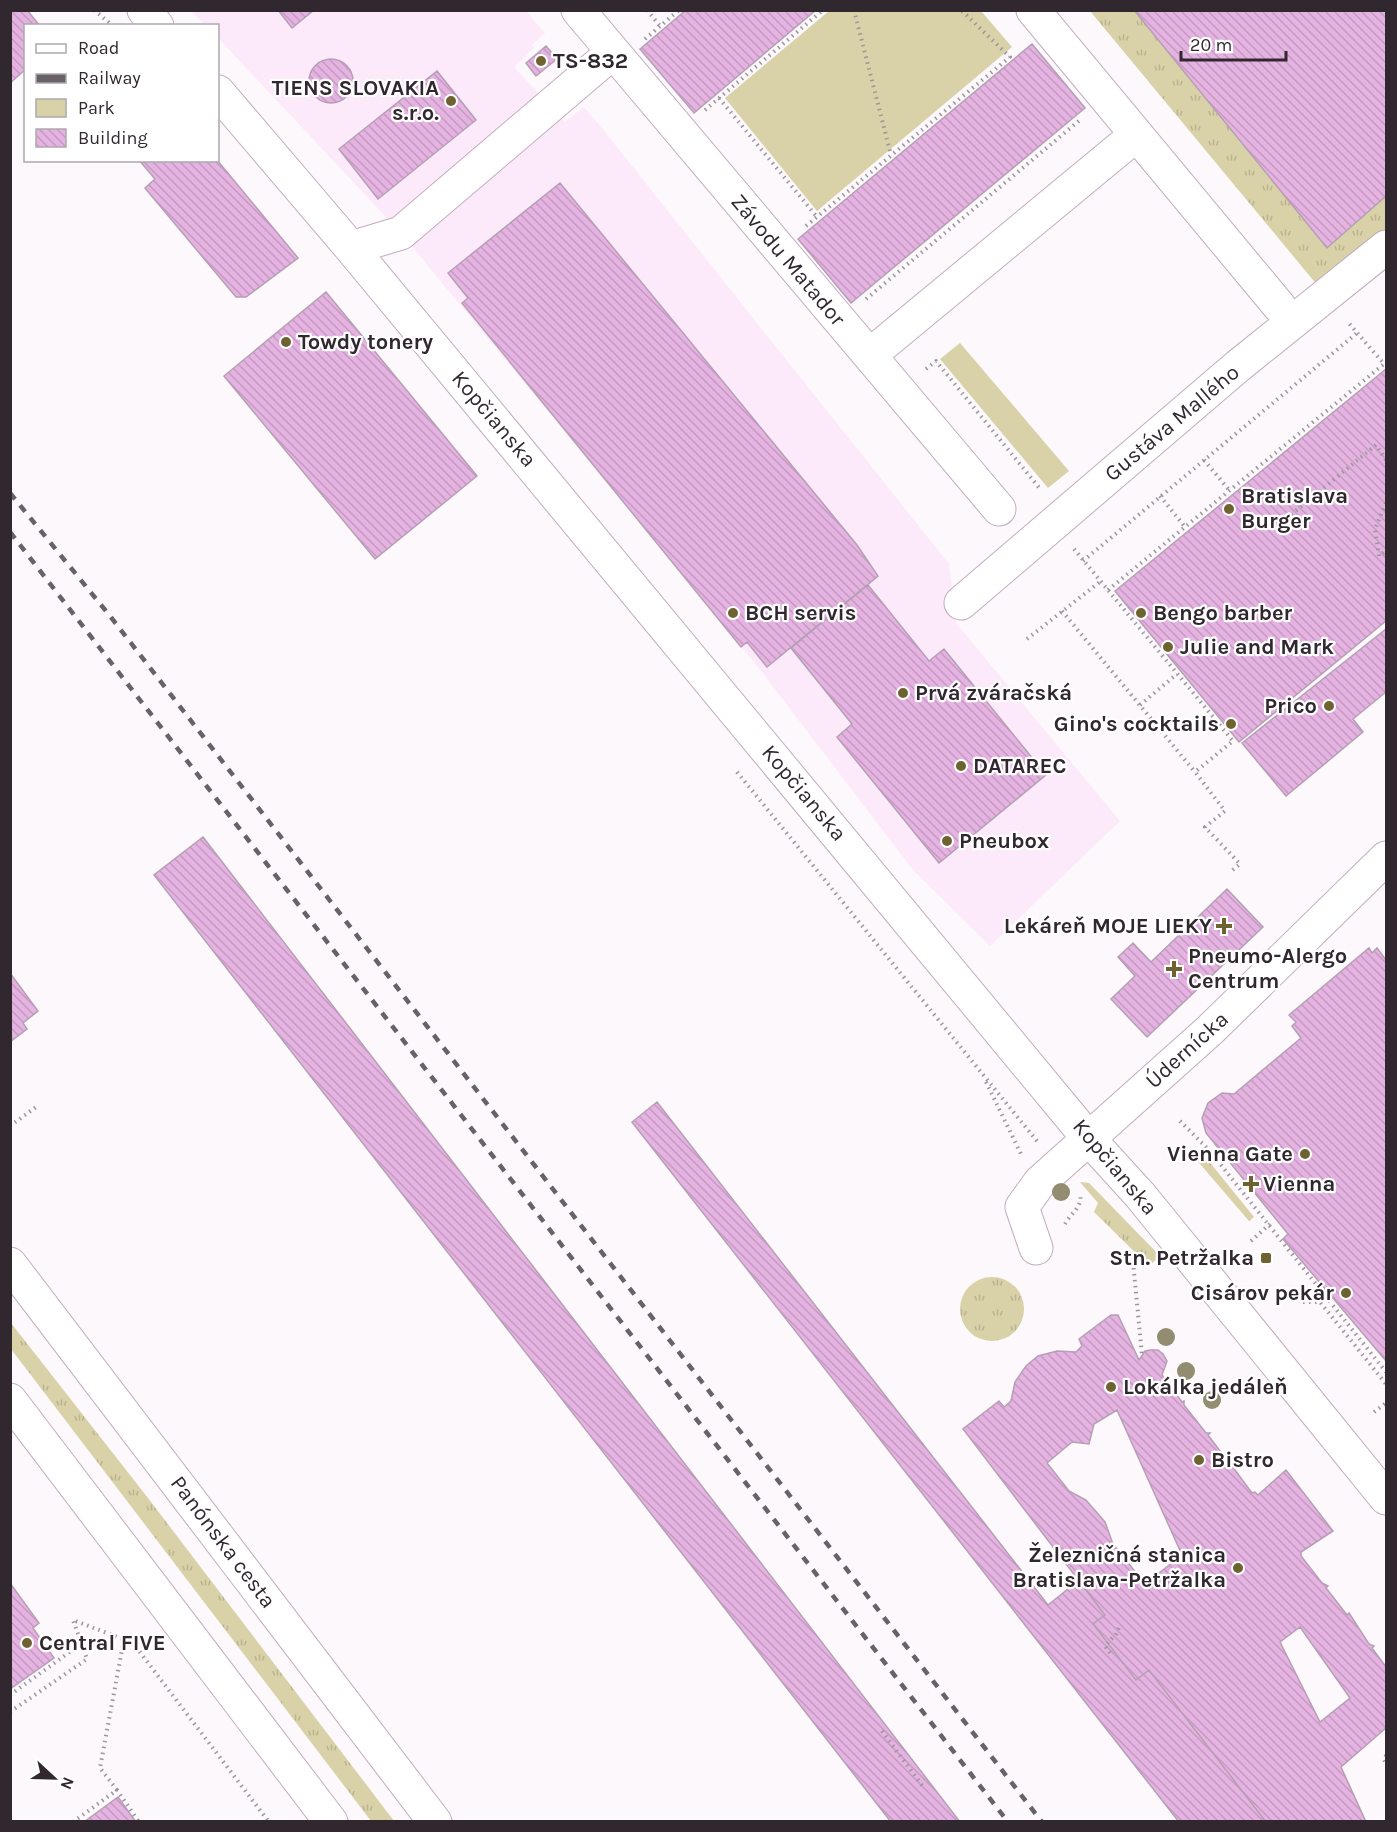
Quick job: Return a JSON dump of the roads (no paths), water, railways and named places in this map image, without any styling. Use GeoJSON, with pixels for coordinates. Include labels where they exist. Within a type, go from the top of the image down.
{"type":"FeatureCollection","features":[{"type":"Feature","properties":{"kind":"street"},"geometry":{"type":"LineString","coordinates":[[144,10],[156,24]]}},
{"type":"Feature","properties":{"kind":"street","name":"Závodu Matador"},"geometry":{"type":"LineString","coordinates":[[578,10],[626,48],[678,130],[999,509]]}},
{"type":"Feature","properties":{"kind":"street"},"geometry":{"type":"LineString","coordinates":[[1033,10],[1279,306]]}},
{"type":"Feature","properties":{"kind":"street"},"geometry":{"type":"LineString","coordinates":[[351,248],[401,233],[626,48]]}},
{"type":"Feature","properties":{"kind":"street","name":"Kopčianska"},"geometry":{"type":"LineString","coordinates":[[219,93],[351,248],[1089,1139],[1140,1195],[1386,1498]]}},
{"type":"Feature","properties":{"kind":"street"},"geometry":{"type":"LineString","coordinates":[[870,355],[1136,135]]}},
{"type":"Feature","properties":{"kind":"street","name":"Gustáva Mallého"},"geometry":{"type":"LineString","coordinates":[[961,603],[1326,294],[1386,247]]}},
{"type":"Feature","properties":{"kind":"street","name":"Údernícka"},"geometry":{"type":"LineString","coordinates":[[1036,1248],[1022,1207],[1040,1182],[1069,1178],[1089,1139],[1210,1030],[1386,858]]}},
{"type":"Feature","properties":{"kind":"street","name":"Panónska cesta"},"geometry":{"type":"LineString","coordinates":[[10,1264],[435,1821]]}},
{"type":"Feature","properties":{"kind":"street"},"geometry":{"type":"LineString","coordinates":[[10,1400],[331,1821]]}},
{"type":"Feature","properties":{"kind":"railway"},"geometry":{"type":"LineString","coordinates":[[10,493],[110,616],[1042,1822]]}},
{"type":"Feature","properties":{"kind":"railway"},"geometry":{"type":"LineString","coordinates":[[10,532],[1008,1822]]}},
{"type":"Feature","properties":{"kind":"place","name":"TS-832"},"geometry":{"type":"Point","coordinates":[541,61]}},
{"type":"Feature","properties":{"kind":"place","name":"TIENS SLOVAKIA s.r.o."},"geometry":{"type":"Point","coordinates":[451,101]}},
{"type":"Feature","properties":{"kind":"place","name":"Towdy tonery"},"geometry":{"type":"Point","coordinates":[286,342]}},
{"type":"Feature","properties":{"kind":"place","name":"Bratislava Burger"},"geometry":{"type":"Point","coordinates":[1229,509]}},
{"type":"Feature","properties":{"kind":"place","name":"BCH servis"},"geometry":{"type":"Point","coordinates":[733,613]}},
{"type":"Feature","properties":{"kind":"place","name":"Bengo barber"},"geometry":{"type":"Point","coordinates":[1141,613]}},
{"type":"Feature","properties":{"kind":"place","name":"Julie and Mark"},"geometry":{"type":"Point","coordinates":[1168,647]}},
{"type":"Feature","properties":{"kind":"place","name":"Prvá zváračská"},"geometry":{"type":"Point","coordinates":[903,693]}},
{"type":"Feature","properties":{"kind":"place","name":"Prico"},"geometry":{"type":"Point","coordinates":[1329,706]}},
{"type":"Feature","properties":{"kind":"place","name":"Gino's cocktails"},"geometry":{"type":"Point","coordinates":[1231,724]}},
{"type":"Feature","properties":{"kind":"place","name":"DATAREC"},"geometry":{"type":"Point","coordinates":[961,766]}},
{"type":"Feature","properties":{"kind":"place","name":"Pneubox"},"geometry":{"type":"Point","coordinates":[947,841]}},
{"type":"Feature","properties":{"kind":"place","name":"Lekáreň MOJE LIEKY"},"geometry":{"type":"Point","coordinates":[1224,926]}},
{"type":"Feature","properties":{"kind":"place","name":"Pneumo-Alergo Centrum"},"geometry":{"type":"Point","coordinates":[1174,969]}},
{"type":"Feature","properties":{"kind":"place","name":"Vienna Gate"},"geometry":{"type":"Point","coordinates":[1305,1154]}},
{"type":"Feature","properties":{"kind":"place","name":"Vienna"},"geometry":{"type":"Point","coordinates":[1251,1184]}},
{"type":"Feature","properties":{"kind":"place","name":"Stn. Petržalka"},"geometry":{"type":"Point","coordinates":[1266,1258]}},
{"type":"Feature","properties":{"kind":"place","name":"Cisárov pekár"},"geometry":{"type":"Point","coordinates":[1346,1293]}},
{"type":"Feature","properties":{"kind":"place","name":"Lokálka jedáleň"},"geometry":{"type":"Point","coordinates":[1111,1387]}},
{"type":"Feature","properties":{"kind":"place","name":"Bistro"},"geometry":{"type":"Point","coordinates":[1199,1460]}},
{"type":"Feature","properties":{"kind":"place","name":"Železničná stanica Bratislava-Petržalka"},"geometry":{"type":"Point","coordinates":[1238,1568]}},
{"type":"Feature","properties":{"kind":"place","name":"Central FIVE"},"geometry":{"type":"Point","coordinates":[27,1643]}}]}
